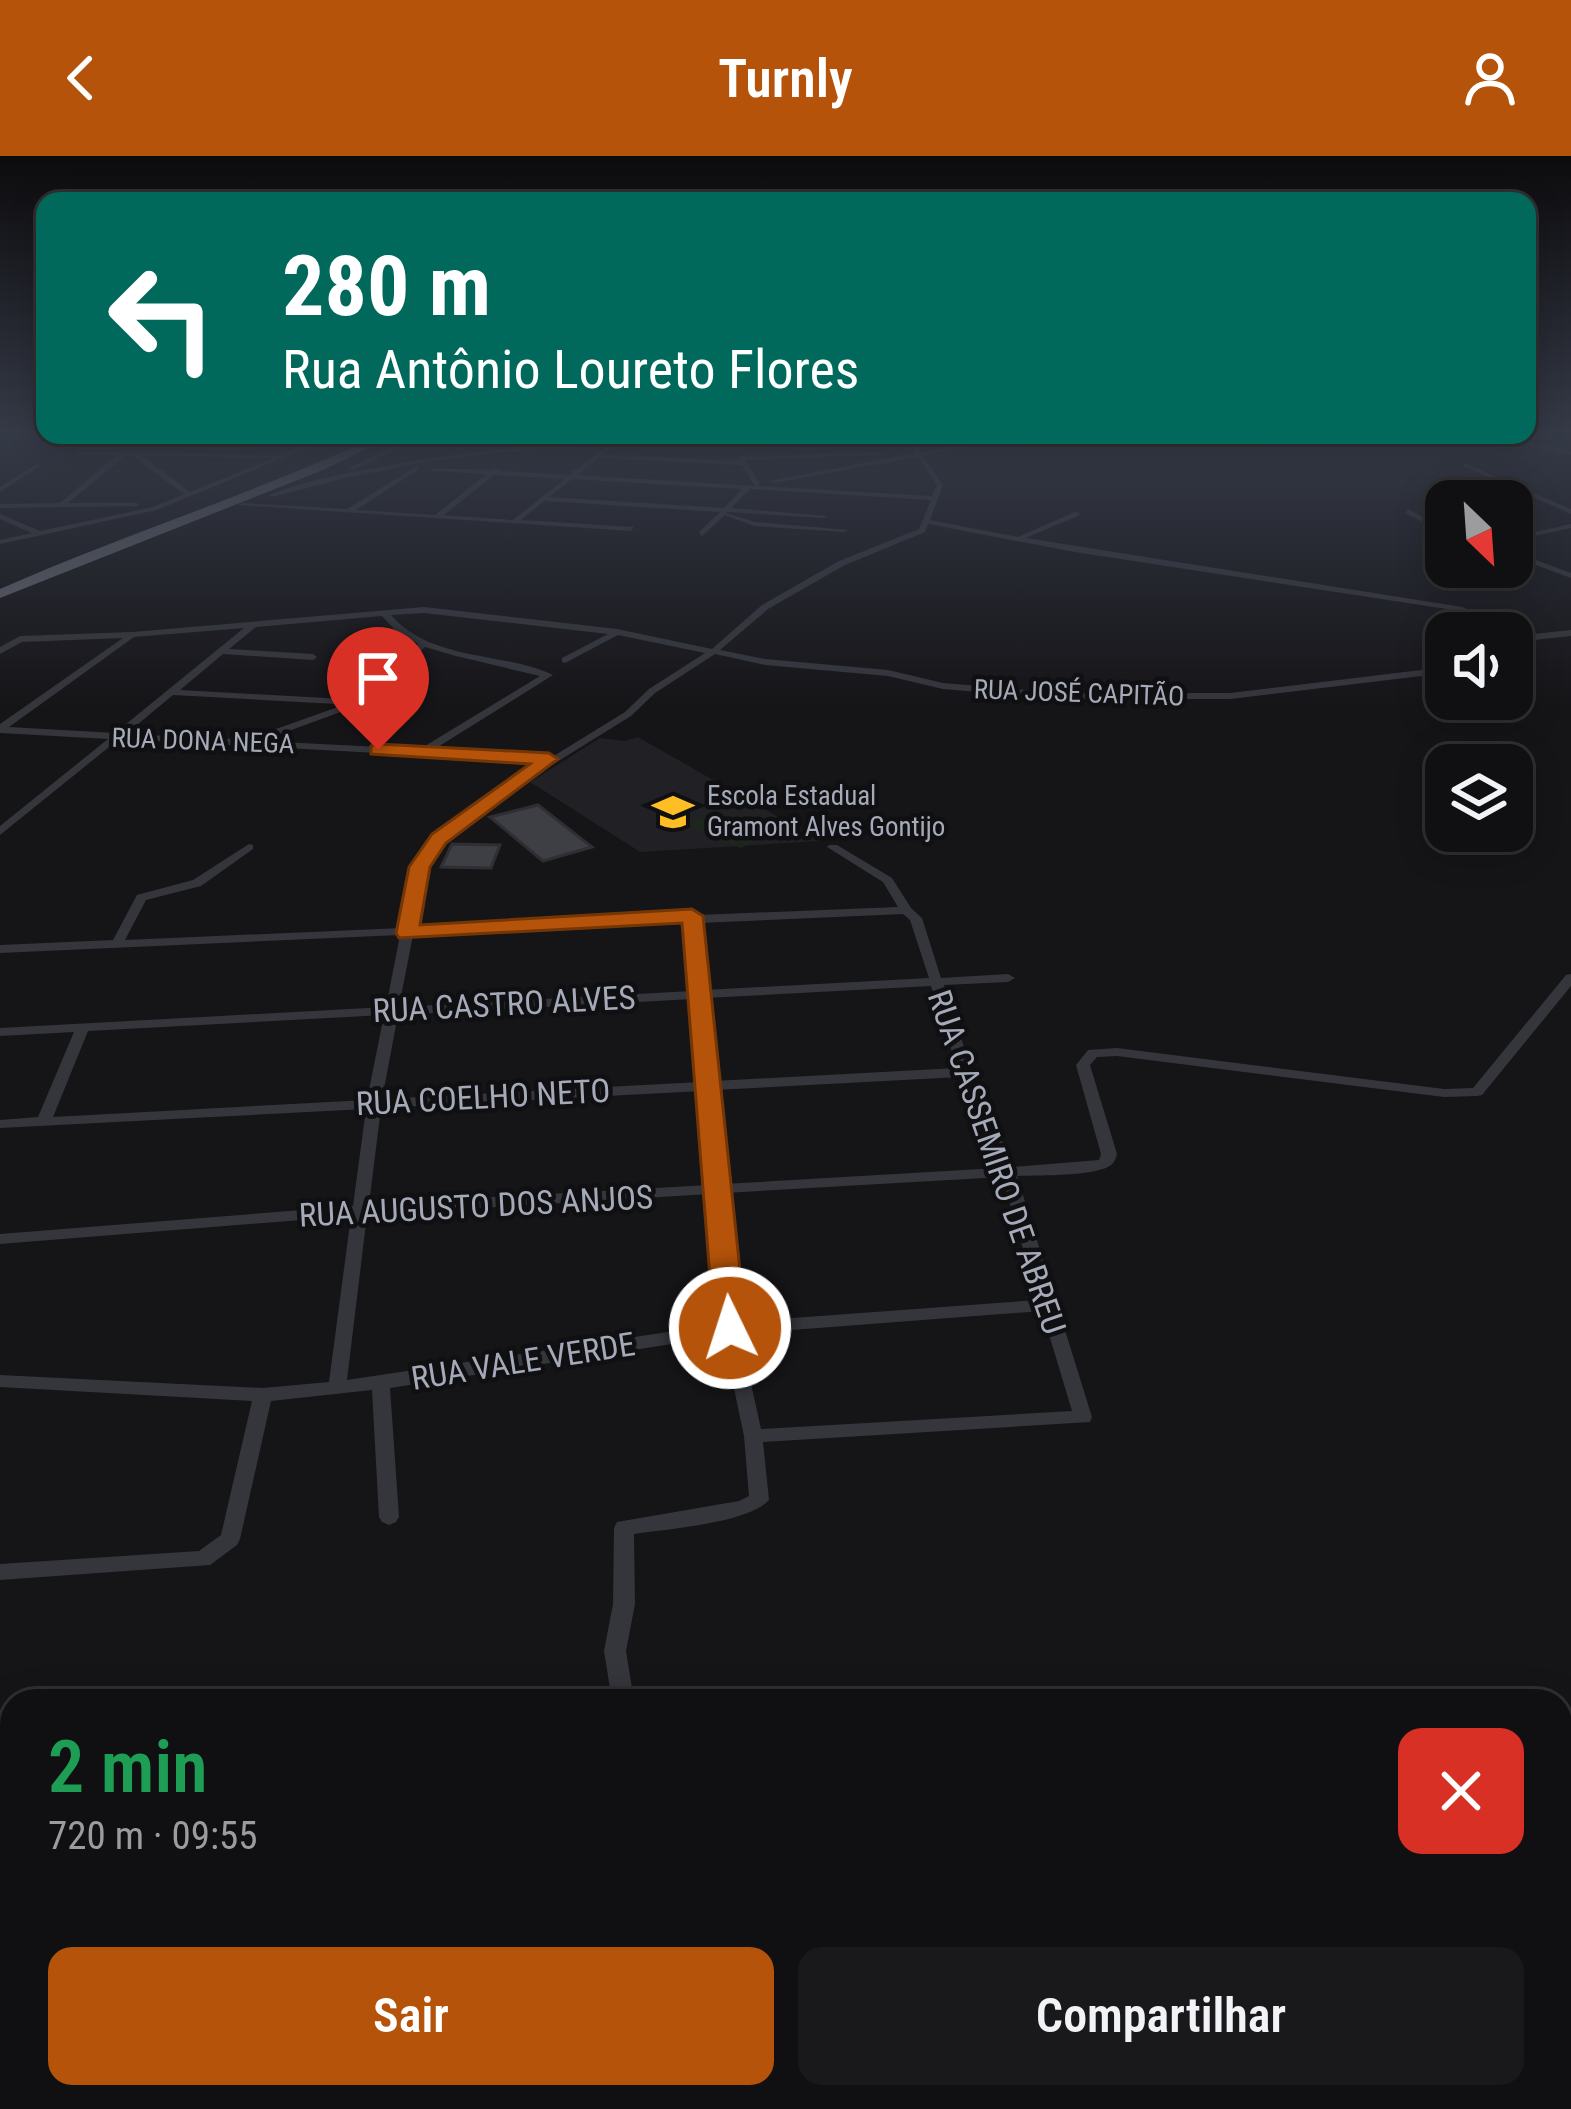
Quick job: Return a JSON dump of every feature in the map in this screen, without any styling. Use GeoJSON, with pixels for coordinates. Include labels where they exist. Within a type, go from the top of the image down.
{"type":"FeatureCollection","features":[{"type":"Feature","properties":{"kind":"highway"},"geometry":{"type":"LineString","coordinates":[[0,590],[152,526]]}},
{"type":"Feature","properties":{"kind":"highway"},"geometry":{"type":"LineString","coordinates":[[0,590],[167,526]]}},
{"type":"Feature","properties":{"kind":"street"},"geometry":{"type":"LineString","coordinates":[[23,526],[40,534]]}},
{"type":"Feature","properties":{"kind":"street"},"geometry":{"type":"LineString","coordinates":[[0,542],[74,526]]}},
{"type":"Feature","properties":{"kind":"street"},"geometry":{"type":"LineString","coordinates":[[575,526],[631,530]]}},
{"type":"Feature","properties":{"kind":"street"},"geometry":{"type":"LineString","coordinates":[[702,534],[708,526]]}},
{"type":"Feature","properties":{"kind":"street"},"geometry":{"type":"LineString","coordinates":[[786,526],[844,530]]}},
{"type":"Feature","properties":{"kind":"street"},"geometry":{"type":"LineString","coordinates":[[337,1387],[374,1102],[420,867],[439,838],[549,759],[628,714],[652,691],[714,651],[754,615],[798,586],[923,526]]}},
{"type":"Feature","properties":{"kind":"street"},"geometry":{"type":"LineString","coordinates":[[954,526],[1462,609]]}},
{"type":"Feature","properties":{"kind":"street"},"geometry":{"type":"LineString","coordinates":[[1022,538],[1048,526]]}},
{"type":"Feature","properties":{"kind":"street"},"geometry":{"type":"LineString","coordinates":[[1533,534],[1570,526]]}},
{"type":"Feature","properties":{"kind":"street"},"geometry":{"type":"LineString","coordinates":[[1533,561],[1571,575]]}},
{"type":"Feature","properties":{"kind":"street"},"geometry":{"type":"LineString","coordinates":[[1432,590],[1467,612]]}},
{"type":"Feature","properties":{"kind":"street","name":"RUA JOSÉ CAPITÃO"},"geometry":{"type":"LineString","coordinates":[[0,651],[20,639],[132,635],[444,610],[617,632],[765,662],[888,674],[974,690],[1133,698],[1230,696],[1425,673]]}},
{"type":"Feature","properties":{"kind":"street"},"geometry":{"type":"LineString","coordinates":[[384,613],[398,633],[424,643],[548,675],[421,752]]}},
{"type":"Feature","properties":{"kind":"street"},"geometry":{"type":"LineString","coordinates":[[0,832],[256,622]]}},
{"type":"Feature","properties":{"kind":"street"},"geometry":{"type":"LineString","coordinates":[[565,660],[617,632]]}},
{"type":"Feature","properties":{"kind":"street"},"geometry":{"type":"LineString","coordinates":[[1533,637],[1571,633]]}},
{"type":"Feature","properties":{"kind":"street"},"geometry":{"type":"LineString","coordinates":[[0,729],[132,635]]}},
{"type":"Feature","properties":{"kind":"street"},"geometry":{"type":"LineString","coordinates":[[171,692],[368,708],[380,702],[369,695],[424,643]]}},
{"type":"Feature","properties":{"kind":"street"},"geometry":{"type":"LineString","coordinates":[[220,651],[313,657]]}},
{"type":"Feature","properties":{"kind":"street"},"geometry":{"type":"LineString","coordinates":[[340,660],[398,664]]}},
{"type":"Feature","properties":{"kind":"street"},"geometry":{"type":"LineString","coordinates":[[248,742],[343,704]]}},
{"type":"Feature","properties":{"kind":"street","name":"RUA DONA NEGA"},"geometry":{"type":"LineString","coordinates":[[0,729],[549,759]]}},
{"type":"Feature","properties":{"kind":"street"},"geometry":{"type":"LineString","coordinates":[[117,944],[141,898],[196,884],[249,847]]}},
{"type":"Feature","properties":{"kind":"street","name":"RUA CASSEMIRO DE ABREU"},"geometry":{"type":"LineString","coordinates":[[753,1436],[1083,1417],[1008,1173],[965,1072],[916,918],[888,880],[833,847]]}},
{"type":"Feature","properties":{"kind":"street"},"geometry":{"type":"LineString","coordinates":[[0,949],[906,910]]}},
{"type":"Feature","properties":{"kind":"street"},"geometry":{"type":"LineString","coordinates":[[621,1689],[616,1651],[624,1604],[624,1528],[743,1508],[759,1500],[753,1436],[730,1328],[692,916]]}},
{"type":"Feature","properties":{"kind":"street","name":"RUA CASTRO ALVES"},"geometry":{"type":"LineString","coordinates":[[0,1032],[1008,978]]}},
{"type":"Feature","properties":{"kind":"street","name":"RUA AUGUSTO DOS ANJOS"},"geometry":{"type":"LineString","coordinates":[[0,1239],[360,1210],[1095,1168],[1106,1163],[1109,1154],[1083,1065],[1093,1053],[1117,1052],[1464,1094],[1485,1087],[1520,1036],[1571,978]]}},
{"type":"Feature","properties":{"kind":"street"},"geometry":{"type":"LineString","coordinates":[[44,1121],[82,1029]]}},
{"type":"Feature","properties":{"kind":"street","name":"RUA COELHO NETO"},"geometry":{"type":"LineString","coordinates":[[0,1124],[965,1072]]}},
{"type":"Feature","properties":{"kind":"street","name":"RUA VALE VERDE"},"geometry":{"type":"LineString","coordinates":[[0,1381],[263,1395],[381,1383],[730,1328],[1046,1305]]}},
{"type":"Feature","properties":{"kind":"street"},"geometry":{"type":"LineString","coordinates":[[381,1383],[389,1517]]}},
{"type":"Feature","properties":{"kind":"street"},"geometry":{"type":"LineString","coordinates":[[0,1571],[202,1559],[230,1539],[263,1395]]}},
{"type":"Feature","properties":{"kind":"shaded area","name":"Escola Estadual Gramont Alves Gontijo"},"geometry":{"type":"Polygon","coordinates":[[[638,737],[820,841],[640,852],[530,782],[600,738],[625,741],[638,737]]]}},
{"type":"Feature","properties":{"kind":"shaded area"},"geometry":{"type":"Polygon","coordinates":[[[714,811],[771,833],[741,848],[684,825],[714,811]]]}},
{"type":"Feature","properties":{"kind":"building"},"geometry":{"type":"Polygon","coordinates":[[[538,805],[592,847],[543,861],[490,817],[538,805]]]}},
{"type":"Feature","properties":{"kind":"building"},"geometry":{"type":"Polygon","coordinates":[[[452,844],[500,845],[491,868],[441,867],[452,844]]]}},
{"type":"Feature","properties":{"kind":"place","name":"Escola Estadual Gramont Alves Gontijo"},"geometry":{"type":"Point","coordinates":[673,812]}},
{"type":"Feature","properties":{"kind":"route"},"geometry":{"type":"LineString","coordinates":[[378,750],[549,759],[439,838],[420,867],[407,933],[692,916],[730,1328]]}}]}
